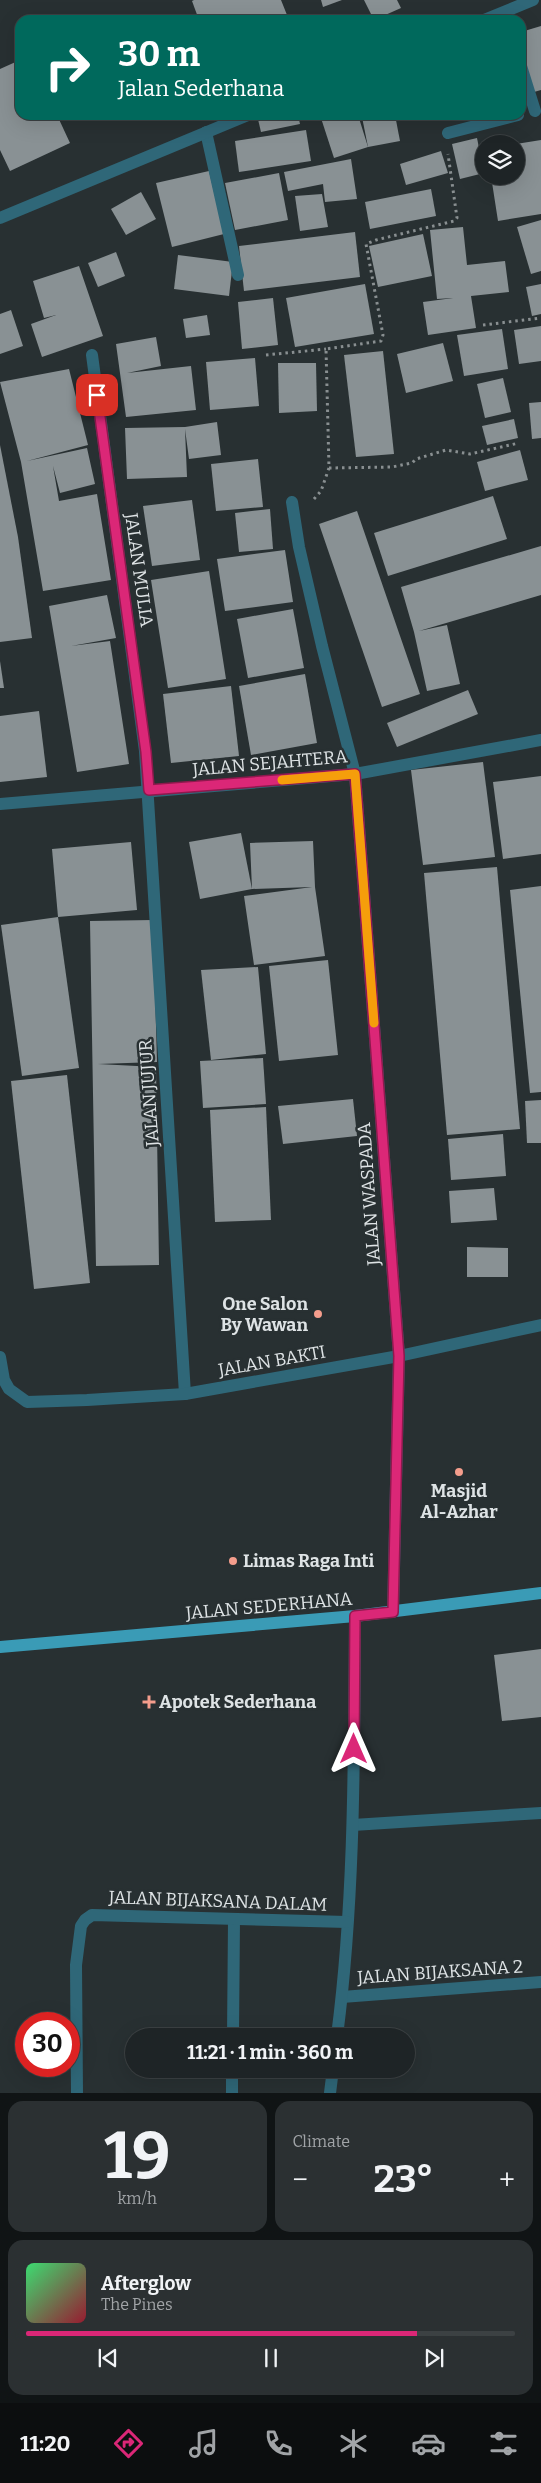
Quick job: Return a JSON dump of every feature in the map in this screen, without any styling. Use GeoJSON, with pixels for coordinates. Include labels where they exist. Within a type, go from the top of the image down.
{"type":"FeatureCollection","features":[{"type":"Feature","properties":{"kind":"main road","name":"JALAN SEDERHANA"},"geometry":{"type":"LineString","coordinates":[[0,1647],[355,1616],[541,1593]]}},
{"type":"Feature","properties":{"kind":"street"},"geometry":{"type":"LineString","coordinates":[[508,15],[533,0]]}},
{"type":"Feature","properties":{"kind":"street"},"geometry":{"type":"LineString","coordinates":[[526,79],[538,110]]}},
{"type":"Feature","properties":{"kind":"street"},"geometry":{"type":"LineString","coordinates":[[0,218],[236,120]]}},
{"type":"Feature","properties":{"kind":"street"},"geometry":{"type":"LineString","coordinates":[[448,133],[500,120]]}},
{"type":"Feature","properties":{"kind":"street"},"geometry":{"type":"LineString","coordinates":[[206,132],[238,274]]}},
{"type":"Feature","properties":{"kind":"street","name":"JALAN MULIA"},"geometry":{"type":"LineString","coordinates":[[92,355],[146,752],[149,790]]}},
{"type":"Feature","properties":{"kind":"street","name":"JALAN WASPADA"},"geometry":{"type":"LineString","coordinates":[[292,502],[299,547],[355,774],[399,1356],[393,1612]]}},
{"type":"Feature","properties":{"kind":"street","name":"JALAN SEJAHTERA"},"geometry":{"type":"LineString","coordinates":[[0,804],[355,774],[541,740]]}},
{"type":"Feature","properties":{"kind":"street","name":"JALAN JUJUR"},"geometry":{"type":"LineString","coordinates":[[149,790],[185,1394]]}},
{"type":"Feature","properties":{"kind":"street","name":"JALAN BAKTI"},"geometry":{"type":"LineString","coordinates":[[0,1357],[0,1366],[9,1390],[27,1402],[185,1394],[399,1356],[541,1325]]}},
{"type":"Feature","properties":{"kind":"street"},"geometry":{"type":"LineString","coordinates":[[338,2028],[342,1997],[354,1825],[355,1616]]}},
{"type":"Feature","properties":{"kind":"street"},"geometry":{"type":"LineString","coordinates":[[354,1825],[541,1813]]}},
{"type":"Feature","properties":{"kind":"street","name":"JALAN BIJAKSANA DALAM"},"geometry":{"type":"LineString","coordinates":[[77,2093],[76,1965],[79,1932],[84,1920],[92,1915],[347,1922]]}},
{"type":"Feature","properties":{"kind":"street"},"geometry":{"type":"LineString","coordinates":[[233,2028],[234,1920]]}},
{"type":"Feature","properties":{"kind":"street","name":"JALAN BIJAKSANA 2"},"geometry":{"type":"LineString","coordinates":[[342,1997],[541,1982]]}},
{"type":"Feature","properties":{"kind":"street"},"geometry":{"type":"LineString","coordinates":[[232,2078],[232,2093]]}},
{"type":"Feature","properties":{"kind":"street"},"geometry":{"type":"LineString","coordinates":[[330,2093],[332,2078]]}},
{"type":"Feature","properties":{"kind":"path"},"geometry":{"type":"LineString","coordinates":[[266,355],[381,341],[383,335],[366,244],[457,218],[446,142],[448,133]]}},
{"type":"Feature","properties":{"kind":"path"},"geometry":{"type":"LineString","coordinates":[[483,325],[541,318]]}},
{"type":"Feature","properties":{"kind":"path"},"geometry":{"type":"LineString","coordinates":[[311,502],[321,490],[329,468],[326,349]]}},
{"type":"Feature","properties":{"kind":"path"},"geometry":{"type":"LineString","coordinates":[[329,468],[392,467],[412,464],[416,459],[446,450],[470,454],[519,443]]}},
{"type":"Feature","properties":{"kind":"building"},"geometry":{"type":"Polygon","coordinates":[[[281,0],[287,15],[197,15],[192,1],[281,0]]]}},
{"type":"Feature","properties":{"kind":"building"},"geometry":{"type":"Polygon","coordinates":[[[321,0],[342,0],[323,7],[321,0]]]}},
{"type":"Feature","properties":{"kind":"building"},"geometry":{"type":"Polygon","coordinates":[[[364,0],[397,0],[401,8],[385,15],[372,15],[364,0]]]}},
{"type":"Feature","properties":{"kind":"building"},"geometry":{"type":"Polygon","coordinates":[[[541,26],[541,90],[534,92],[526,68],[526,30],[541,26]]]}},
{"type":"Feature","properties":{"kind":"building"},"geometry":{"type":"Polygon","coordinates":[[[15,62],[15,120],[59,120],[70,143],[10,171],[0,150],[0,69],[15,62]]]}},
{"type":"Feature","properties":{"kind":"building"},"geometry":{"type":"Polygon","coordinates":[[[258,120],[299,120],[300,124],[261,132],[258,120]]]}},
{"type":"Feature","properties":{"kind":"building"},"geometry":{"type":"Polygon","coordinates":[[[322,120],[360,120],[368,147],[334,158],[322,120]]]}},
{"type":"Feature","properties":{"kind":"building"},"geometry":{"type":"Polygon","coordinates":[[[363,120],[396,120],[400,141],[368,147],[363,120]]]}},
{"type":"Feature","properties":{"kind":"building"},"geometry":{"type":"Polygon","coordinates":[[[306,130],[311,161],[239,172],[235,141],[306,130]]]}},
{"type":"Feature","properties":{"kind":"building"},"geometry":{"type":"Polygon","coordinates":[[[475,138],[475,175],[460,179],[452,144],[475,138]]]}},
{"type":"Feature","properties":{"kind":"building"},"geometry":{"type":"Polygon","coordinates":[[[541,140],[541,214],[498,221],[492,185],[525,185],[525,143],[541,140]]]}},
{"type":"Feature","properties":{"kind":"building"},"geometry":{"type":"Polygon","coordinates":[[[441,151],[448,173],[406,185],[400,164],[441,151]]]}},
{"type":"Feature","properties":{"kind":"building"},"geometry":{"type":"Polygon","coordinates":[[[351,159],[357,199],[325,202],[323,184],[288,191],[284,172],[351,159]]]}},
{"type":"Feature","properties":{"kind":"building"},"geometry":{"type":"Polygon","coordinates":[[[209,171],[224,234],[172,247],[156,183],[209,171]]]}},
{"type":"Feature","properties":{"kind":"building"},"geometry":{"type":"Polygon","coordinates":[[[279,173],[288,220],[235,230],[225,183],[279,173]]]}},
{"type":"Feature","properties":{"kind":"building"},"geometry":{"type":"Polygon","coordinates":[[[431,189],[436,216],[370,229],[365,202],[431,189]]]}},
{"type":"Feature","properties":{"kind":"building"},"geometry":{"type":"Polygon","coordinates":[[[141,192],[156,219],[126,235],[111,209],[141,192]]]}},
{"type":"Feature","properties":{"kind":"building"},"geometry":{"type":"Polygon","coordinates":[[[322,194],[328,227],[300,231],[295,196],[322,194]]]}},
{"type":"Feature","properties":{"kind":"building"},"geometry":{"type":"Polygon","coordinates":[[[541,220],[541,271],[531,274],[517,227],[541,220]]]}},
{"type":"Feature","properties":{"kind":"building"},"geometry":{"type":"Polygon","coordinates":[[[463,227],[467,265],[505,261],[509,292],[471,296],[476,328],[428,335],[423,302],[453,298],[437,299],[430,230],[463,227]]]}},
{"type":"Feature","properties":{"kind":"building"},"geometry":{"type":"Polygon","coordinates":[[[355,232],[360,277],[244,291],[239,246],[355,232]]]}},
{"type":"Feature","properties":{"kind":"building"},"geometry":{"type":"Polygon","coordinates":[[[423,234],[432,276],[378,287],[369,246],[423,234]]]}},
{"type":"Feature","properties":{"kind":"building"},"geometry":{"type":"Polygon","coordinates":[[[116,252],[125,276],[98,287],[88,263],[116,252]]]}},
{"type":"Feature","properties":{"kind":"building"},"geometry":{"type":"Polygon","coordinates":[[[178,255],[233,262],[229,296],[174,289],[178,255]]]}},
{"type":"Feature","properties":{"kind":"building"},"geometry":{"type":"Polygon","coordinates":[[[79,266],[103,336],[42,357],[31,324],[56,315],[44,318],[33,281],[79,266]]]}},
{"type":"Feature","properties":{"kind":"building"},"geometry":{"type":"Polygon","coordinates":[[[365,284],[374,334],[295,347],[286,298],[365,284]]]}},
{"type":"Feature","properties":{"kind":"building"},"geometry":{"type":"Polygon","coordinates":[[[541,284],[541,314],[532,316],[526,287],[541,284]]]}},
{"type":"Feature","properties":{"kind":"building"},"geometry":{"type":"Polygon","coordinates":[[[273,298],[278,345],[242,349],[238,302],[273,298]]]}},
{"type":"Feature","properties":{"kind":"building"},"geometry":{"type":"Polygon","coordinates":[[[11,310],[23,346],[0,354],[0,314],[11,310]]]}},
{"type":"Feature","properties":{"kind":"building"},"geometry":{"type":"Polygon","coordinates":[[[207,315],[210,335],[186,338],[183,319],[207,315]]]}},
{"type":"Feature","properties":{"kind":"building"},"geometry":{"type":"Polygon","coordinates":[[[541,326],[541,361],[519,364],[514,330],[541,326]]]}},
{"type":"Feature","properties":{"kind":"building"},"geometry":{"type":"Polygon","coordinates":[[[502,329],[508,369],[464,376],[457,335],[502,329]]]}},
{"type":"Feature","properties":{"kind":"building"},"geometry":{"type":"Polygon","coordinates":[[[156,337],[161,366],[127,373],[191,366],[196,410],[126,417],[116,344],[156,337]]]}},
{"type":"Feature","properties":{"kind":"building"},"geometry":{"type":"Polygon","coordinates":[[[443,343],[453,381],[406,393],[397,354],[443,343]]]}},
{"type":"Feature","properties":{"kind":"building"},"geometry":{"type":"Polygon","coordinates":[[[383,351],[394,454],[356,457],[344,355],[383,351]]]}},
{"type":"Feature","properties":{"kind":"building"},"geometry":{"type":"Polygon","coordinates":[[[255,358],[259,406],[210,410],[206,362],[255,358]]]}},
{"type":"Feature","properties":{"kind":"building"},"geometry":{"type":"Polygon","coordinates":[[[278,363],[316,363],[317,411],[279,413],[278,363]]]}},
{"type":"Feature","properties":{"kind":"building"},"geometry":{"type":"Polygon","coordinates":[[[69,369],[88,445],[27,461],[87,448],[95,484],[60,493],[53,466],[59,501],[97,494],[111,580],[43,591],[21,462],[0,382],[69,369]]]}},
{"type":"Feature","properties":{"kind":"building"},"geometry":{"type":"Polygon","coordinates":[[[503,378],[511,412],[485,418],[477,384],[503,378]]]}},
{"type":"Feature","properties":{"kind":"building"},"geometry":{"type":"Polygon","coordinates":[[[541,402],[541,438],[532,439],[529,403],[541,402]]]}},
{"type":"Feature","properties":{"kind":"building"},"geometry":{"type":"Polygon","coordinates":[[[514,419],[518,438],[487,445],[482,426],[514,419]]]}},
{"type":"Feature","properties":{"kind":"building"},"geometry":{"type":"Polygon","coordinates":[[[217,422],[221,455],[189,459],[185,429],[187,477],[127,479],[125,428],[185,427],[217,422]]]}},
{"type":"Feature","properties":{"kind":"building"},"geometry":{"type":"Polygon","coordinates":[[[0,445],[18,537],[32,638],[0,642],[0,445]]]}},
{"type":"Feature","properties":{"kind":"building"},"geometry":{"type":"Polygon","coordinates":[[[520,450],[528,480],[485,491],[477,462],[520,450]]]}},
{"type":"Feature","properties":{"kind":"building"},"geometry":{"type":"Polygon","coordinates":[[[258,459],[263,507],[216,511],[211,464],[258,459]]]}},
{"type":"Feature","properties":{"kind":"building"},"geometry":{"type":"Polygon","coordinates":[[[493,496],[507,539],[388,576],[374,533],[493,496]]]}},
{"type":"Feature","properties":{"kind":"building"},"geometry":{"type":"Polygon","coordinates":[[[192,500],[200,560],[152,566],[143,506],[192,500]]]}},
{"type":"Feature","properties":{"kind":"building"},"geometry":{"type":"Polygon","coordinates":[[[270,509],[273,549],[239,552],[235,513],[270,509]]]}},
{"type":"Feature","properties":{"kind":"building"},"geometry":{"type":"Polygon","coordinates":[[[357,511],[420,694],[382,707],[319,524],[357,511]]]}},
{"type":"Feature","properties":{"kind":"building"},"geometry":{"type":"Polygon","coordinates":[[[541,546],[541,595],[419,631],[447,625],[460,684],[427,691],[414,632],[401,587],[541,546]]]}},
{"type":"Feature","properties":{"kind":"building"},"geometry":{"type":"Polygon","coordinates":[[[285,550],[293,602],[225,611],[217,559],[285,550]]]}},
{"type":"Feature","properties":{"kind":"building"},"geometry":{"type":"Polygon","coordinates":[[[209,571],[226,679],[168,688],[151,580],[209,571]]]}},
{"type":"Feature","properties":{"kind":"building"},"geometry":{"type":"Polygon","coordinates":[[[107,595],[116,638],[71,646],[110,641],[129,764],[77,772],[49,606],[107,595]]]}},
{"type":"Feature","properties":{"kind":"building"},"geometry":{"type":"Polygon","coordinates":[[[293,609],[304,668],[248,678],[237,619],[293,609]]]}},
{"type":"Feature","properties":{"kind":"building"},"geometry":{"type":"Polygon","coordinates":[[[0,661],[4,688],[0,688],[0,661]]]}},
{"type":"Feature","properties":{"kind":"building"},"geometry":{"type":"Polygon","coordinates":[[[305,674],[317,743],[251,755],[239,686],[305,674]]]}},
{"type":"Feature","properties":{"kind":"building"},"geometry":{"type":"Polygon","coordinates":[[[231,686],[239,756],[171,763],[163,694],[231,686]]]}},
{"type":"Feature","properties":{"kind":"building"},"geometry":{"type":"Polygon","coordinates":[[[468,690],[478,714],[397,747],[387,723],[468,690]]]}},
{"type":"Feature","properties":{"kind":"building"},"geometry":{"type":"Polygon","coordinates":[[[39,711],[47,777],[0,782],[0,716],[39,711]]]}},
{"type":"Feature","properties":{"kind":"building"},"geometry":{"type":"Polygon","coordinates":[[[483,762],[495,857],[423,865],[411,770],[483,762]]]}},
{"type":"Feature","properties":{"kind":"building"},"geometry":{"type":"Polygon","coordinates":[[[541,776],[541,854],[503,859],[493,782],[541,776]]]}},
{"type":"Feature","properties":{"kind":"building"},"geometry":{"type":"Polygon","coordinates":[[[241,833],[252,889],[200,899],[189,842],[241,833]]]}},
{"type":"Feature","properties":{"kind":"building"},"geometry":{"type":"Polygon","coordinates":[[[313,841],[315,887],[325,956],[254,965],[244,896],[312,887],[252,889],[250,843],[313,841]]]}},
{"type":"Feature","properties":{"kind":"building"},"geometry":{"type":"Polygon","coordinates":[[[131,842],[137,910],[58,917],[52,849],[131,842]]]}},
{"type":"Feature","properties":{"kind":"building"},"geometry":{"type":"Polygon","coordinates":[[[497,867],[520,1129],[447,1135],[424,873],[497,867]]]}},
{"type":"Feature","properties":{"kind":"building"},"geometry":{"type":"Polygon","coordinates":[[[541,886],[541,1092],[530,1093],[510,890],[541,886]]]}},
{"type":"Feature","properties":{"kind":"building"},"geometry":{"type":"Polygon","coordinates":[[[58,917],[79,1068],[22,1076],[1,925],[58,917]]]}},
{"type":"Feature","properties":{"kind":"building"},"geometry":{"type":"Polygon","coordinates":[[[153,920],[157,1062],[98,1064],[156,1067],[159,1265],[96,1266],[90,921],[153,920]]]}},
{"type":"Feature","properties":{"kind":"building"},"geometry":{"type":"Polygon","coordinates":[[[328,960],[338,1055],[279,1061],[269,966],[328,960]]]}},
{"type":"Feature","properties":{"kind":"building"},"geometry":{"type":"Polygon","coordinates":[[[258,967],[266,1054],[211,1060],[201,970],[258,967]]]}},
{"type":"Feature","properties":{"kind":"building"},"geometry":{"type":"Polygon","coordinates":[[[263,1058],[266,1104],[203,1108],[200,1061],[263,1058]]]}},
{"type":"Feature","properties":{"kind":"building"},"geometry":{"type":"Polygon","coordinates":[[[67,1075],[90,1283],[34,1289],[11,1081],[67,1075]]]}},
{"type":"Feature","properties":{"kind":"building"},"geometry":{"type":"Polygon","coordinates":[[[353,1099],[357,1136],[283,1144],[278,1106],[353,1099]]]}},
{"type":"Feature","properties":{"kind":"building"},"geometry":{"type":"Polygon","coordinates":[[[541,1100],[541,1143],[527,1143],[525,1101],[541,1100]]]}},
{"type":"Feature","properties":{"kind":"building"},"geometry":{"type":"Polygon","coordinates":[[[266,1107],[271,1220],[215,1222],[210,1110],[266,1107]]]}},
{"type":"Feature","properties":{"kind":"building"},"geometry":{"type":"Polygon","coordinates":[[[503,1134],[506,1176],[451,1180],[448,1139],[503,1134]]]}},
{"type":"Feature","properties":{"kind":"building"},"geometry":{"type":"Polygon","coordinates":[[[494,1188],[497,1220],[451,1223],[449,1191],[494,1188]]]}},
{"type":"Feature","properties":{"kind":"building"},"geometry":{"type":"Polygon","coordinates":[[[467,1247],[508,1248],[508,1277],[467,1277],[467,1247]]]}},
{"type":"Feature","properties":{"kind":"building"},"geometry":{"type":"Polygon","coordinates":[[[541,1649],[541,1717],[502,1721],[494,1655],[541,1649]]]}},
{"type":"Feature","properties":{"kind":"slow traffic"},"geometry":{"type":"LineString","coordinates":[[282,780],[355,774],[374,1023]]}},
{"type":"Feature","properties":{"kind":"place","name":"One Salon By Wawan"},"geometry":{"type":"Point","coordinates":[318,1314]}},
{"type":"Feature","properties":{"kind":"place","name":"Masjid Al-Azhar"},"geometry":{"type":"Point","coordinates":[459,1472]}},
{"type":"Feature","properties":{"kind":"place","name":"Limas Raga Inti"},"geometry":{"type":"Point","coordinates":[233,1561]}},
{"type":"Feature","properties":{"kind":"place","name":"Apotek Sederhana"},"geometry":{"type":"Point","coordinates":[149,1702]}},
{"type":"Feature","properties":{"kind":"route"},"geometry":{"type":"LineString","coordinates":[[97,395],[146,752],[149,790],[355,774],[399,1356],[393,1612],[355,1616],[354,1749]]}}]}
